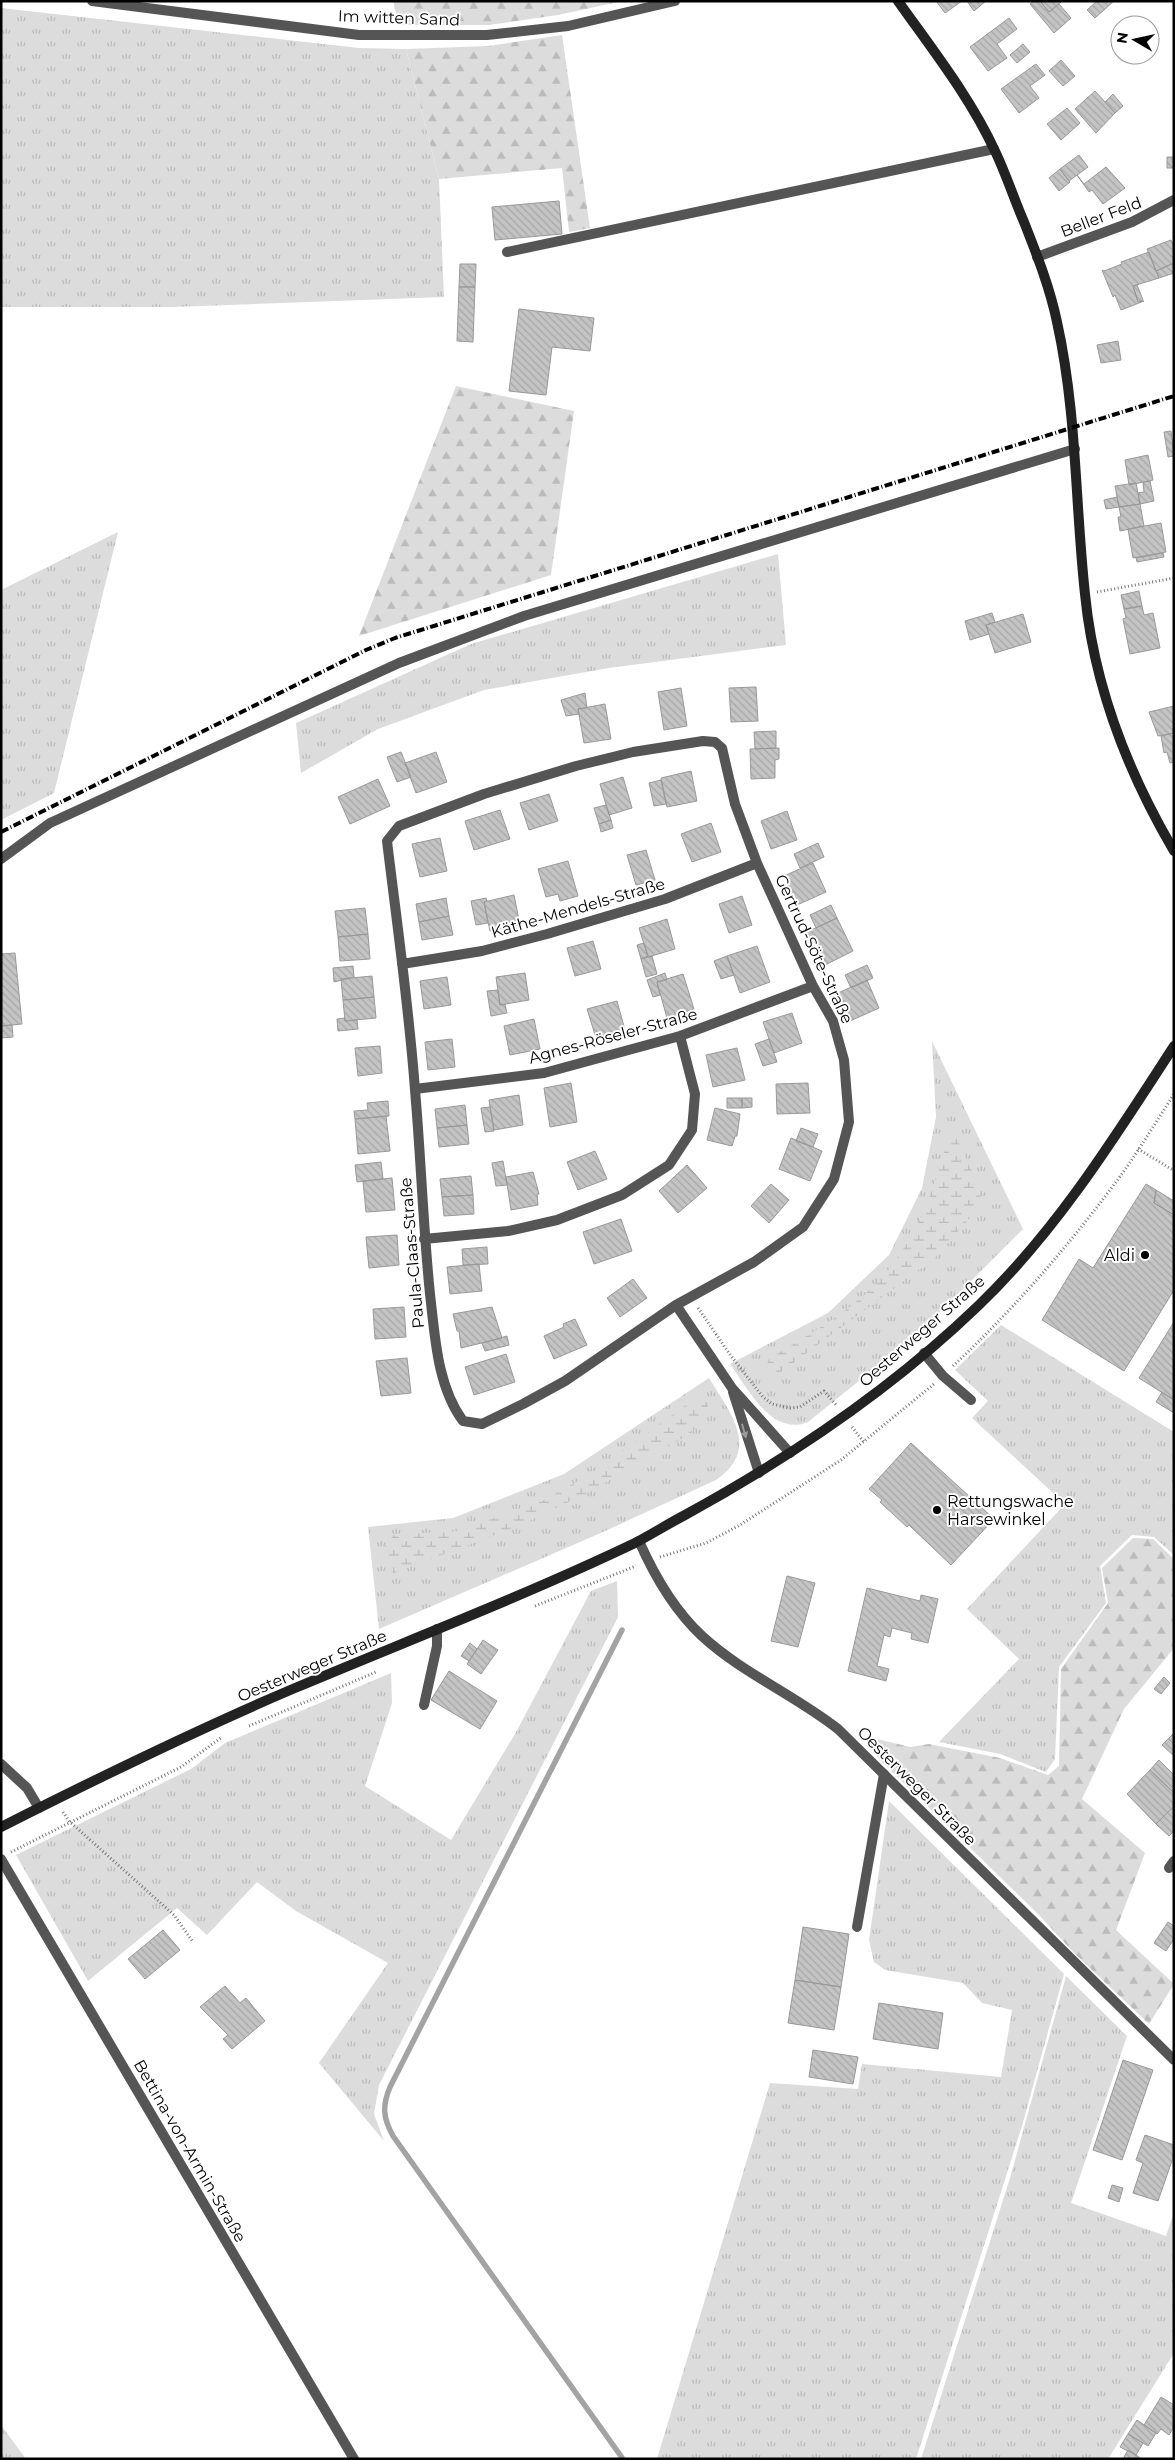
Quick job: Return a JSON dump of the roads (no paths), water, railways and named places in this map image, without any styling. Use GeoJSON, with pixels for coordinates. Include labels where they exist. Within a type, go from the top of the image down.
{"type":"FeatureCollection","features":[{"type":"Feature","properties":{"kind":"street","name":"Im witten Sand"},"geometry":{"type":"LineString","coordinates":[[92,1],[359,34],[487,35],[568,26],[675,1]]}},
{"type":"Feature","properties":{"kind":"street"},"geometry":{"type":"LineString","coordinates":[[898,1],[952,77],[994,149],[1038,256],[1057,320],[1067,378],[1075,449],[1084,595],[1104,698],[1121,746],[1143,795],[1174,851]]}},
{"type":"Feature","properties":{"kind":"street"},"geometry":{"type":"LineString","coordinates":[[508,252],[994,149]]}},
{"type":"Feature","properties":{"kind":"street","name":"Beller Feld"},"geometry":{"type":"LineString","coordinates":[[1038,256],[1132,222],[1174,200]]}},
{"type":"Feature","properties":{"kind":"street"},"geometry":{"type":"LineString","coordinates":[[1,859],[50,823],[399,663],[524,616],[1075,449]]}},
{"type":"Feature","properties":{"kind":"street","name":"Paula-Claas-Straße"},"geometry":{"type":"LineString","coordinates":[[676,1306],[565,1380],[523,1404],[482,1424],[463,1421],[455,1410],[444,1379],[435,1335],[424,1239],[415,1089],[387,841],[399,826],[450,807],[576,766],[633,752],[703,740],[715,742]]}},
{"type":"Feature","properties":{"kind":"street","name":"Gertrud-Söte-Straße"},"geometry":{"type":"LineString","coordinates":[[676,1306],[754,1262],[803,1227],[834,1179],[849,1122],[844,1060],[833,1021],[813,986],[757,863],[735,804],[722,748],[715,742]]}},
{"type":"Feature","properties":{"kind":"street","name":"Käthe-Mendels-Straße"},"geometry":{"type":"LineString","coordinates":[[402,964],[482,951],[547,934],[665,899],[757,863]]}},
{"type":"Feature","properties":{"kind":"street","name":"Agnes-Röseler-Straße"},"geometry":{"type":"LineString","coordinates":[[415,1089],[544,1073],[680,1036],[813,986]]}},
{"type":"Feature","properties":{"kind":"street"},"geometry":{"type":"LineString","coordinates":[[424,1239],[508,1231],[557,1220],[622,1195],[669,1165],[692,1130],[695,1094],[680,1036]]}},
{"type":"Feature","properties":{"kind":"street","name":"Oesterweger Straße"},"geometry":{"type":"LineString","coordinates":[[1,1827],[192,1734],[291,1690],[542,1586],[639,1541],[759,1473],[845,1417],[924,1354],[979,1305],[1036,1245],[1092,1171],[1174,1046]]}},
{"type":"Feature","properties":{"kind":"street"},"geometry":{"type":"LineString","coordinates":[[676,1306],[732,1388],[790,1453]]}},
{"type":"Feature","properties":{"kind":"street"},"geometry":{"type":"LineString","coordinates":[[924,1354],[943,1376],[971,1400]]}},
{"type":"Feature","properties":{"kind":"street"},"geometry":{"type":"LineString","coordinates":[[732,1388],[759,1473]]}},
{"type":"Feature","properties":{"kind":"street","name":"Oesterweger Straße"},"geometry":{"type":"LineString","coordinates":[[639,1541],[670,1599],[702,1636],[739,1664],[817,1712],[838,1728],[1174,2060]]}},
{"type":"Feature","properties":{"kind":"street"},"geometry":{"type":"LineString","coordinates":[[424,1705],[437,1646],[437,1629]]}},
{"type":"Feature","properties":{"kind":"street"},"geometry":{"type":"LineString","coordinates":[[1,1764],[27,1788],[39,1808]]}},
{"type":"Feature","properties":{"kind":"street"},"geometry":{"type":"LineString","coordinates":[[857,1927],[884,1774]]}},
{"type":"Feature","properties":{"kind":"street","name":"Bettina-von-Armin-Straße"},"geometry":{"type":"LineString","coordinates":[[1,1859],[354,2459]]}},
{"type":"Feature","properties":{"kind":"waterway"},"geometry":{"type":"LineString","coordinates":[[622,1630],[390,2087],[385,2112],[387,2123],[393,2136],[623,2459]]}},
{"type":"Feature","properties":{"kind":"railway"},"geometry":{"type":"LineString","coordinates":[[1,832],[366,650],[395,638],[1174,396]]}},
{"type":"Feature","properties":{"kind":"place","name":"Aldi"},"geometry":{"type":"Point","coordinates":[1145,1255]}},
{"type":"Feature","properties":{"kind":"place","name":"Rettungswache Harsewinkel"},"geometry":{"type":"Point","coordinates":[937,1510]}}]}
